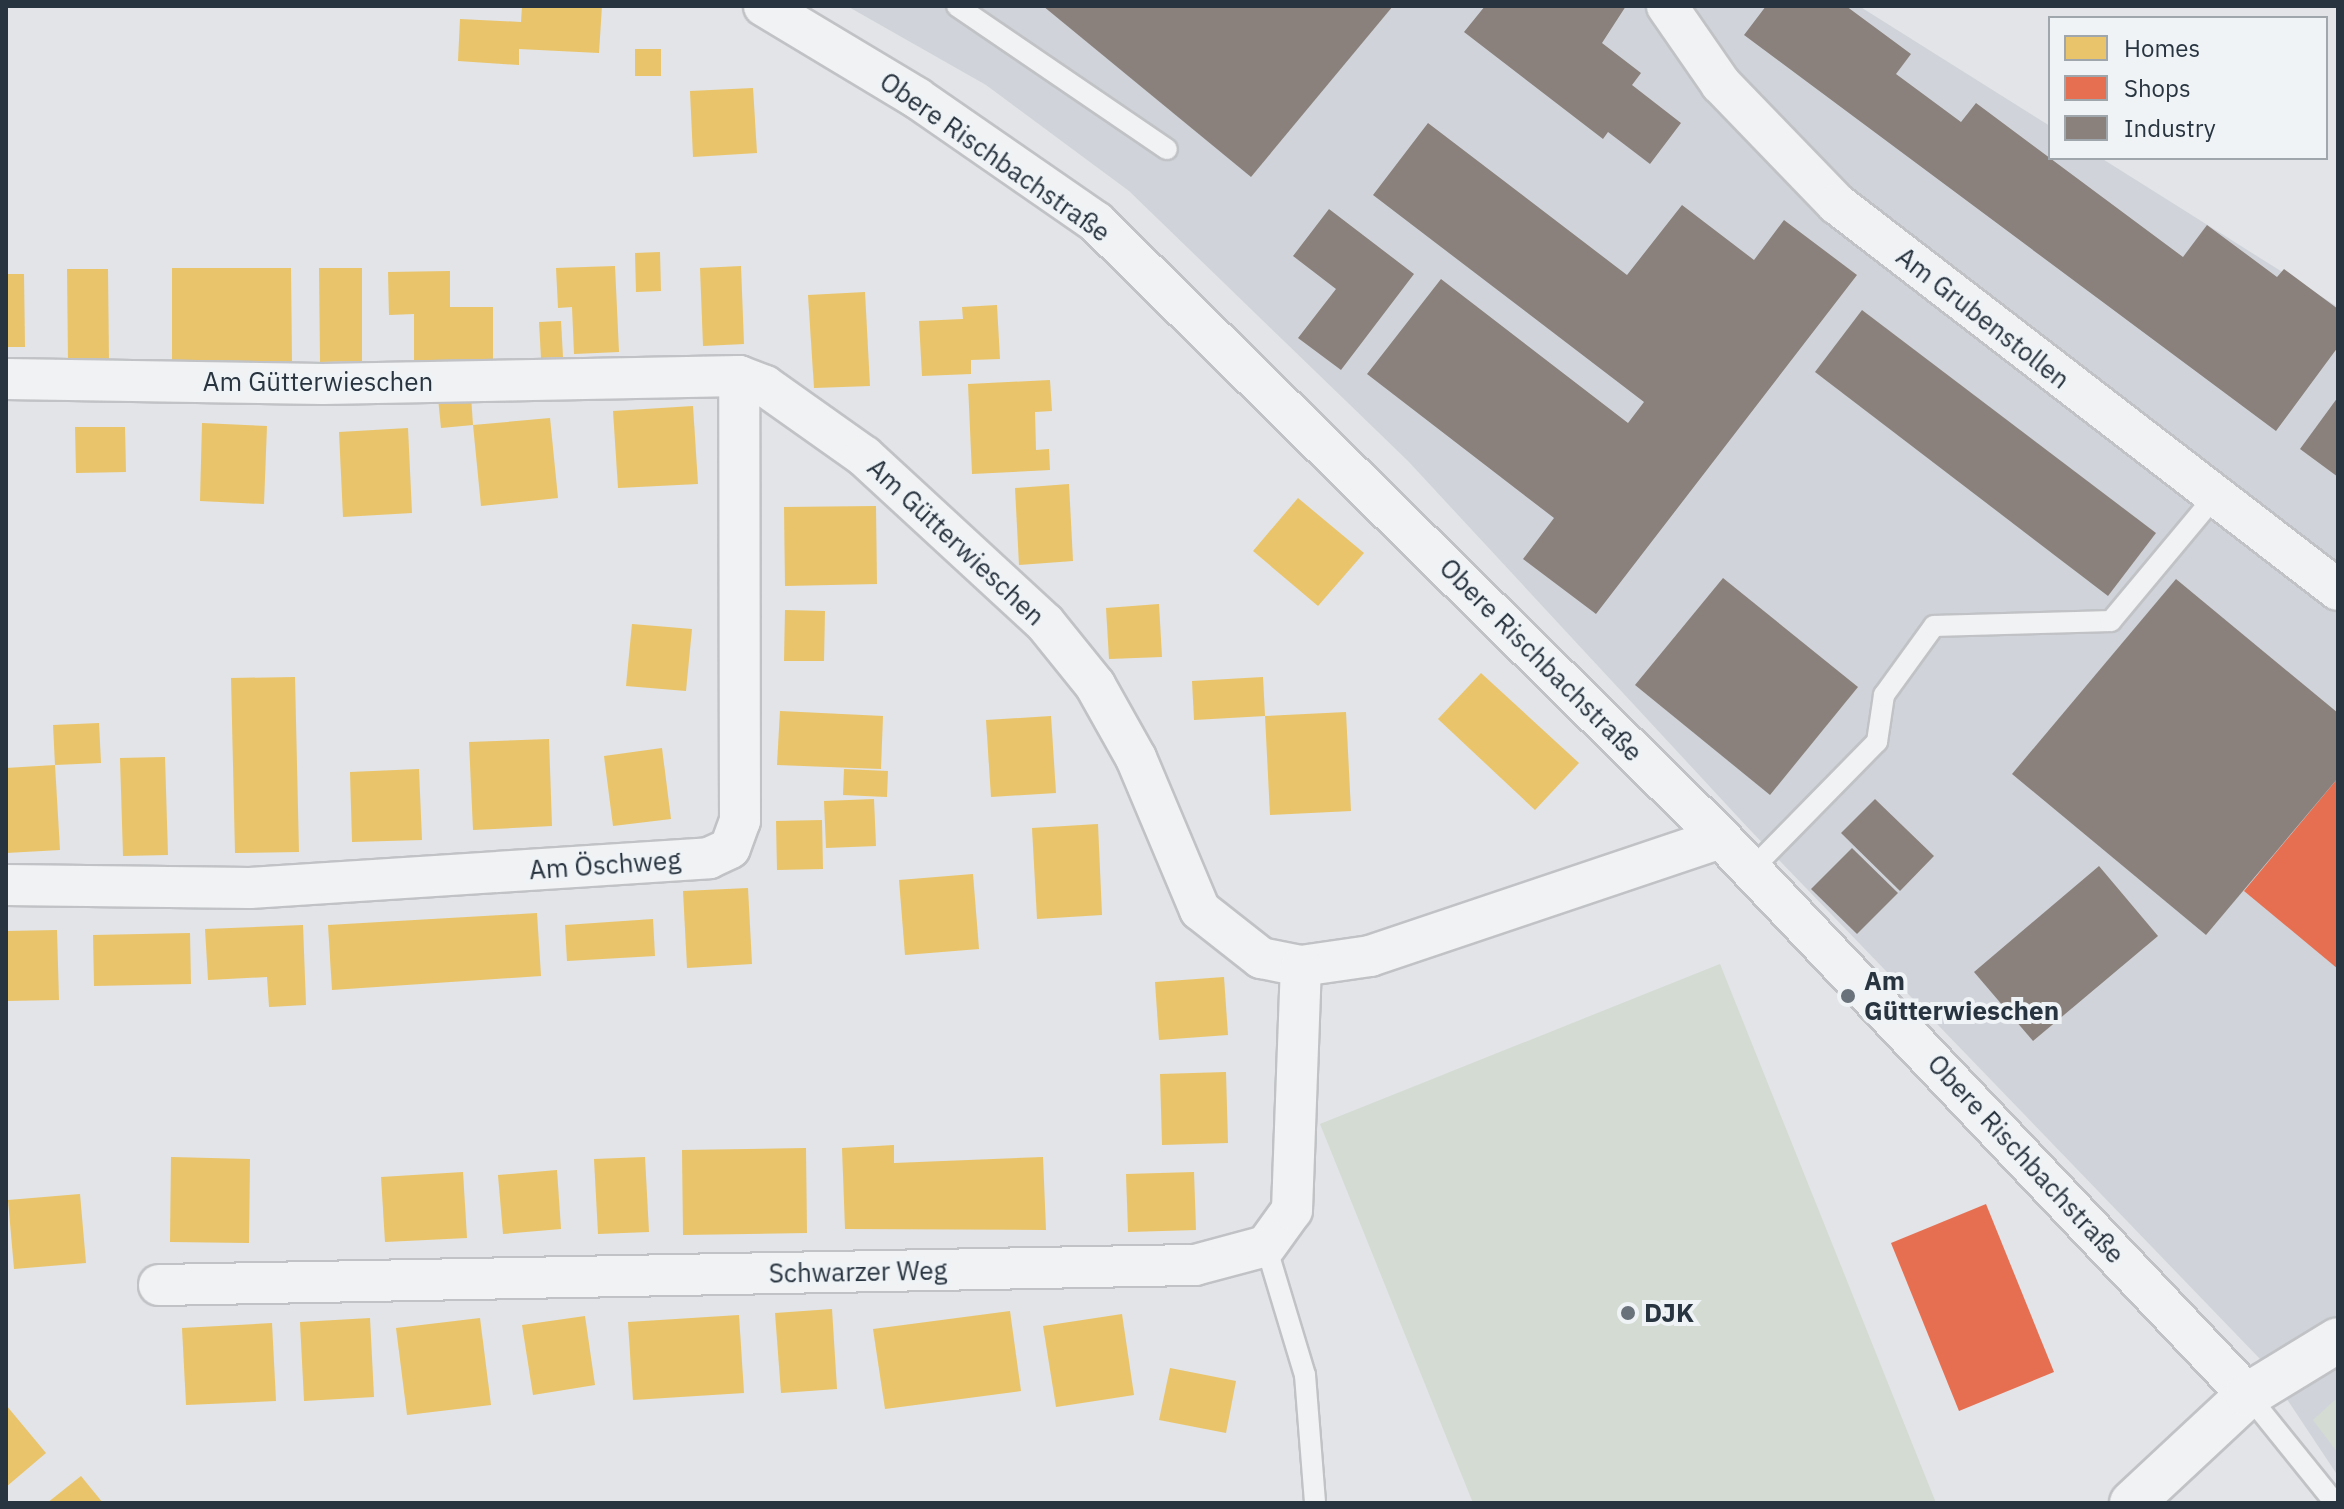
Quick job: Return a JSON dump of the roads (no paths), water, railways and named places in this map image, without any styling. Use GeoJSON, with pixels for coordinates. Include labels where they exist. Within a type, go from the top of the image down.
{"type":"FeatureCollection","features":[{"type":"Feature","properties":{"kind":"street","name":"Obere Rischbachstraße"},"geometry":{"type":"LineString","coordinates":[[764,6],[917,98],[1096,222],[1721,838],[2248,1395]]}},
{"type":"Feature","properties":{"kind":"street","name":"Am Grubenstollen"},"geometry":{"type":"LineString","coordinates":[[1667,6],[1721,84],[1837,204],[2338,590]]}},
{"type":"Feature","properties":{"kind":"street","name":"Am Gütterwieschen"},"geometry":{"type":"LineString","coordinates":[[6,379],[323,384],[739,376],[765,386],[864,456],[1045,623],[1095,685],[1136,758],[1200,910],[1261,958],[1301,966],[1370,956],[1721,838]]}},
{"type":"Feature","properties":{"kind":"street","name":"Am Öschweg"},"geometry":{"type":"LineString","coordinates":[[6,885],[250,888],[709,858],[730,848],[740,821],[739,376]]}},
{"type":"Feature","properties":{"kind":"street"},"geometry":{"type":"LineString","coordinates":[[1266,1246],[1292,1210],[1301,966]]}},
{"type":"Feature","properties":{"kind":"street","name":"Schwarzer Weg"},"geometry":{"type":"LineString","coordinates":[[159,1285],[1195,1265],[1266,1246]]}},
{"type":"Feature","properties":{"kind":"street"},"geometry":{"type":"LineString","coordinates":[[2132,1503],[2248,1395],[2338,1340]]}},
{"type":"Feature","properties":{"kind":"lane"},"geometry":{"type":"LineString","coordinates":[[957,6],[1167,149]]}},
{"type":"Feature","properties":{"kind":"lane"},"geometry":{"type":"LineString","coordinates":[[1751,870],[1877,742],[1884,695],[1934,626],[2111,621],[2215,496]]}},
{"type":"Feature","properties":{"kind":"lane"},"geometry":{"type":"LineString","coordinates":[[1266,1246],[1305,1375],[1315,1503]]}},
{"type":"Feature","properties":{"kind":"lane"},"geometry":{"type":"LineString","coordinates":[[2248,1395],[2335,1503]]}},
{"type":"Feature","properties":{"kind":"place","name":"Am Gütterwieschen"},"geometry":{"type":"Point","coordinates":[1848,996]}},
{"type":"Feature","properties":{"kind":"place","name":"DJK"},"geometry":{"type":"Point","coordinates":[1628,1313]}}]}
